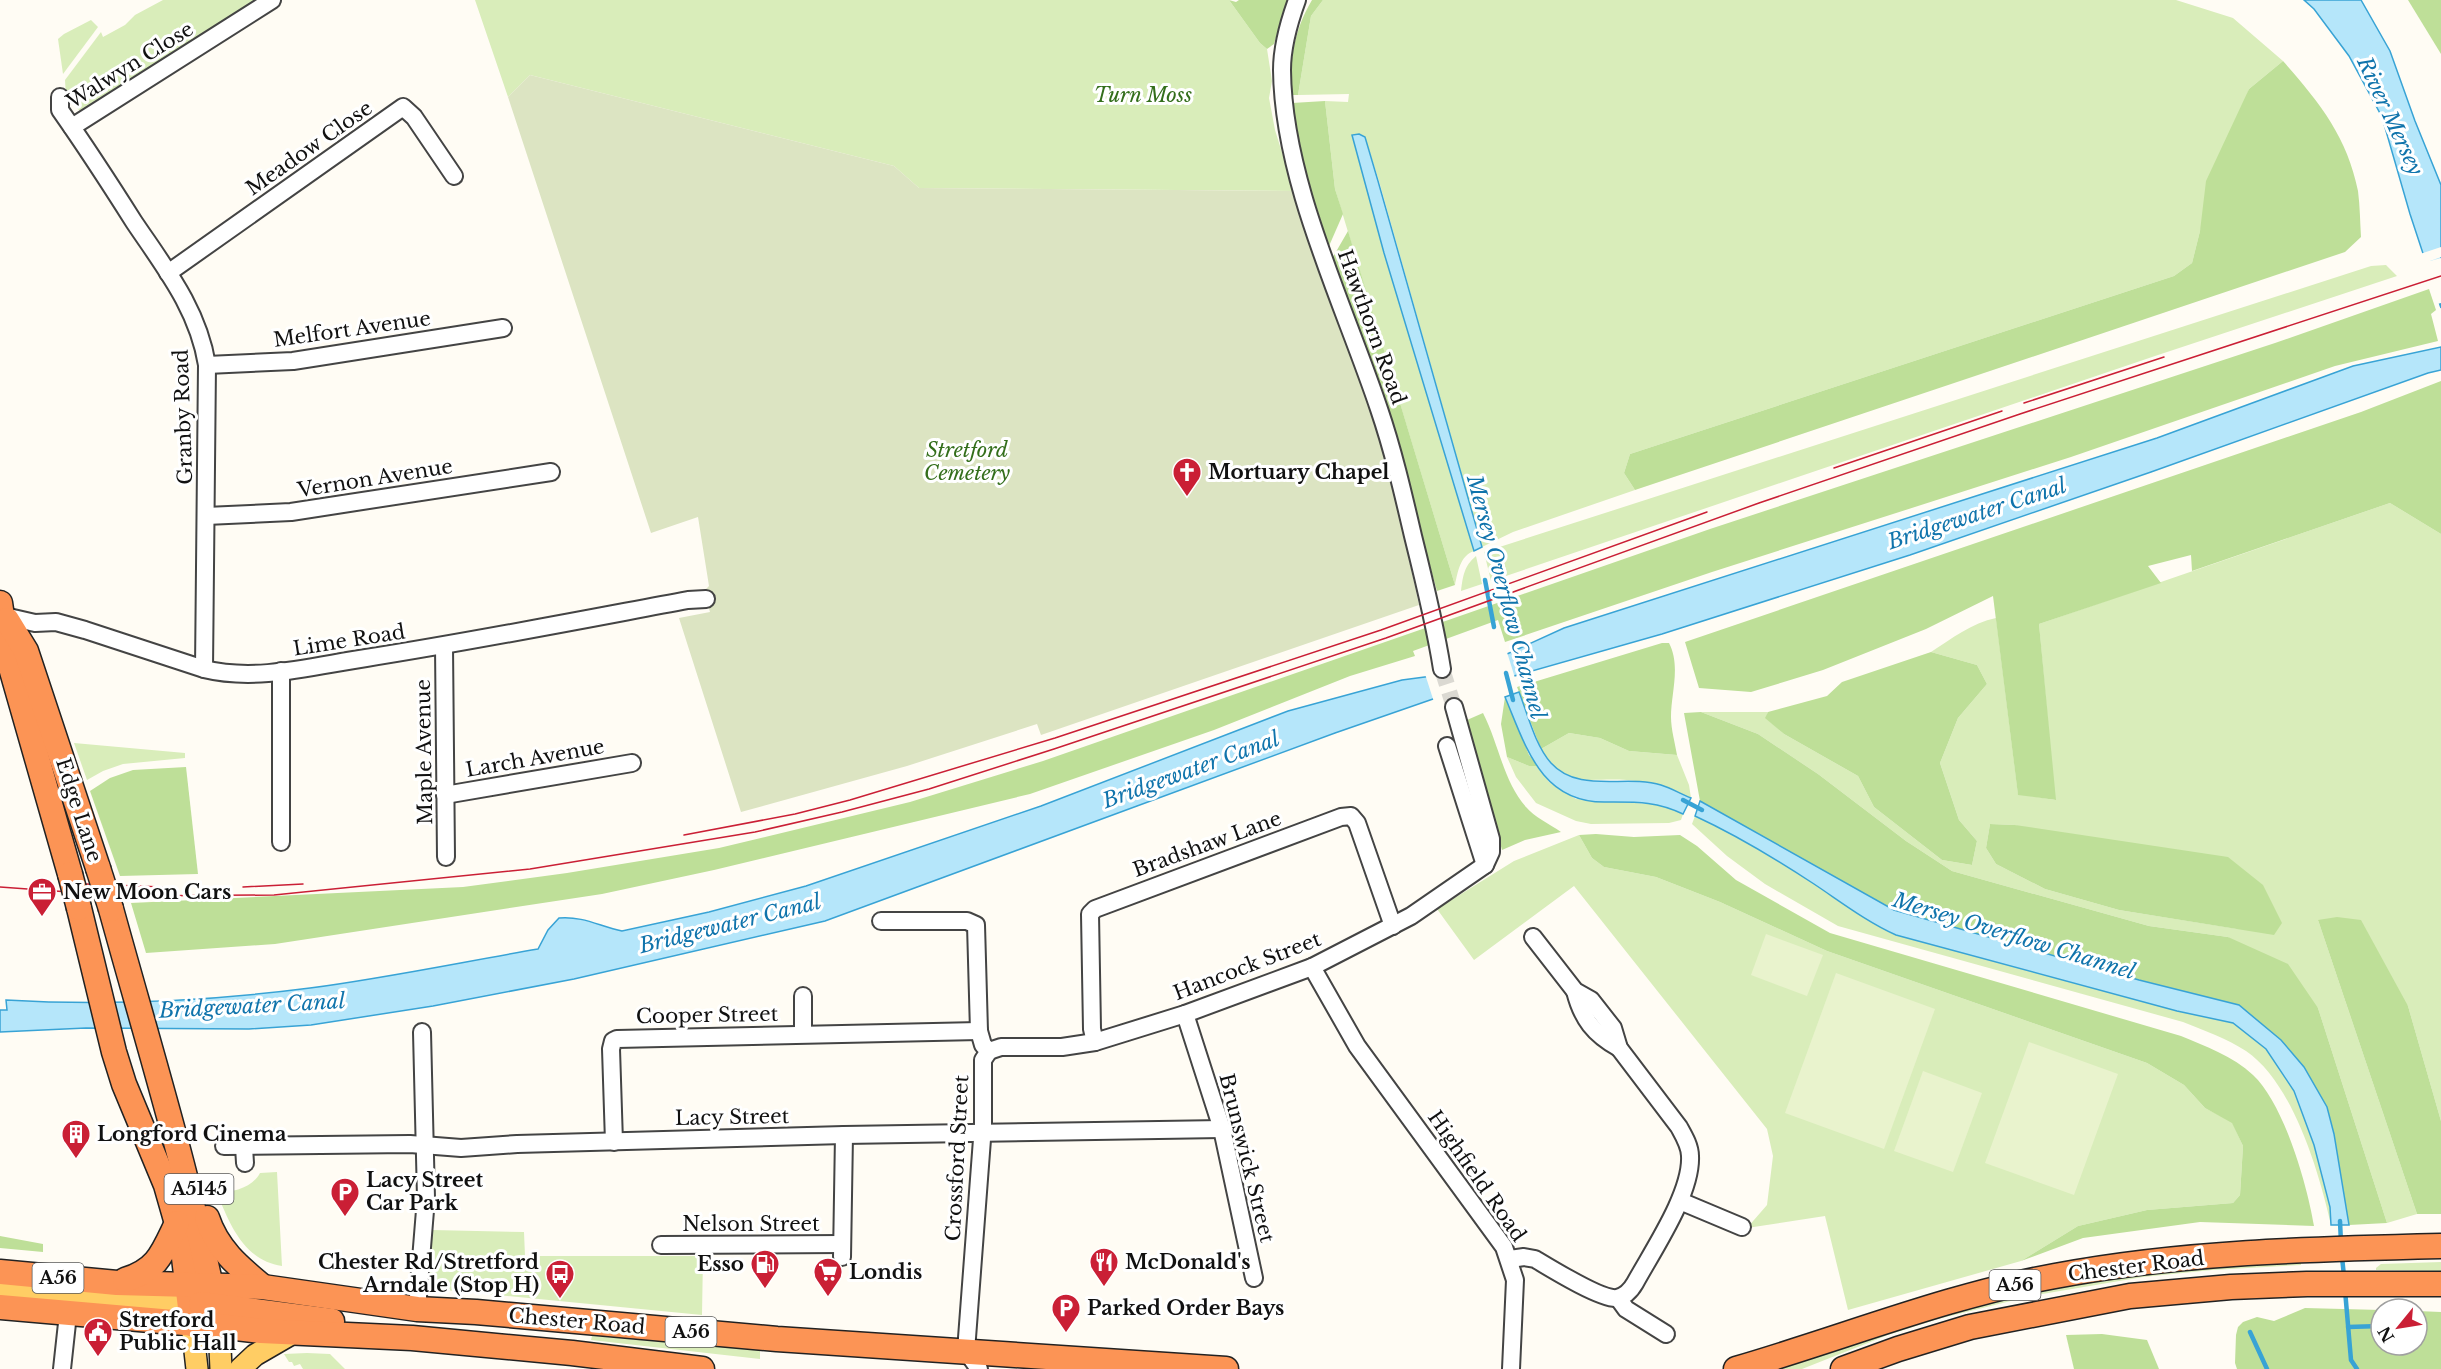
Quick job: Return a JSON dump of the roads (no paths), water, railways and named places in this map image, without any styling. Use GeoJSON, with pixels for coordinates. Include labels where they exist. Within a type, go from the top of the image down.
{"type":"FeatureCollection","features":[{"type":"Feature","properties":{"kind":"highway","name":"Edge Lane"},"geometry":{"type":"LineString","coordinates":[[1,611],[26,651],[111,909],[156,1066],[216,1306]]}},
{"type":"Feature","properties":{"kind":"highway","name":"Edge Lane"},"geometry":{"type":"LineString","coordinates":[[1,611],[8,657],[70,874],[114,1052],[124,1084],[166,1185],[182,1241],[190,1304]]}},
{"type":"Feature","properties":{"kind":"highway","name":"A5145"},"geometry":{"type":"LineString","coordinates":[[156,1066],[174,1103],[213,1236],[230,1258],[263,1287]]}},
{"type":"Feature","properties":{"kind":"highway","name":"A5145"},"geometry":{"type":"LineString","coordinates":[[117,1283],[136,1277],[156,1264],[177,1223]]}},
{"type":"Feature","properties":{"kind":"highway"},"geometry":{"type":"LineString","coordinates":[[2375,1248],[2441,1239]]}},
{"type":"Feature","properties":{"kind":"highway","name":"Chester Road"},"geometry":{"type":"LineString","coordinates":[[1736,1369],[1974,1294],[2055,1276],[2151,1261],[2304,1250],[2441,1246]]}},
{"type":"Feature","properties":{"kind":"highway","name":"Chester Road"},"geometry":{"type":"LineString","coordinates":[[0,1272],[117,1283],[190,1304],[216,1306],[263,1287],[417,1309],[488,1313],[777,1339],[972,1360],[1226,1369]]}},
{"type":"Feature","properties":{"kind":"highway","name":"Chester Road"},"geometry":{"type":"LineString","coordinates":[[1843,1369],[1898,1348],[1970,1327],[2130,1296],[2307,1284],[2441,1284]]}},
{"type":"Feature","properties":{"kind":"highway","name":"Chester Road"},"geometry":{"type":"LineString","coordinates":[[0,1307],[68,1314],[190,1304],[216,1306],[293,1333],[412,1338],[572,1353],[702,1369]]}},
{"type":"Feature","properties":{"kind":"highway","name":"A56"},"geometry":{"type":"LineString","coordinates":[[216,1306],[327,1320],[412,1338]]}},
{"type":"Feature","properties":{"kind":"main road","name":"A56"},"geometry":{"type":"LineString","coordinates":[[0,1287],[190,1304]]}},
{"type":"Feature","properties":{"kind":"main road"},"geometry":{"type":"LineString","coordinates":[[190,1304],[197,1369]]}},
{"type":"Feature","properties":{"kind":"main road","name":"A5145"},"geometry":{"type":"LineString","coordinates":[[216,1306],[221,1369]]}},
{"type":"Feature","properties":{"kind":"main road"},"geometry":{"type":"LineString","coordinates":[[240,1369],[255,1355],[293,1333]]}},
{"type":"Feature","properties":{"kind":"street","name":"Walwyn Close"},"geometry":{"type":"LineString","coordinates":[[72,127],[272,0]]}},
{"type":"Feature","properties":{"kind":"street","name":"Hawthorn Road"},"geometry":{"type":"LineString","coordinates":[[1297,0],[1287,32],[1282,69],[1289,138],[1301,186],[1326,265],[1380,411],[1429,602],[1442,669]]}},
{"type":"Feature","properties":{"kind":"street","name":"Granby Road"},"geometry":{"type":"LineString","coordinates":[[60,97],[60,110],[168,273],[198,326],[207,365],[204,669]]}},
{"type":"Feature","properties":{"kind":"street","name":"Meadow Close"},"geometry":{"type":"LineString","coordinates":[[168,273],[403,106],[414,117],[454,176]]}},
{"type":"Feature","properties":{"kind":"street","name":"Melfort Avenue"},"geometry":{"type":"LineString","coordinates":[[207,365],[293,361],[503,328]]}},
{"type":"Feature","properties":{"kind":"street","name":"Vernon Avenue"},"geometry":{"type":"LineString","coordinates":[[206,516],[291,512],[550,472]]}},
{"type":"Feature","properties":{"kind":"street","name":"Lime Road"},"geometry":{"type":"LineString","coordinates":[[1,611],[35,622],[56,622],[204,669],[235,674],[281,671],[444,646],[688,600],[706,599]]}},
{"type":"Feature","properties":{"kind":"street","name":"Maple Avenue"},"geometry":{"type":"LineString","coordinates":[[444,646],[446,857]]}},
{"type":"Feature","properties":{"kind":"street"},"geometry":{"type":"LineString","coordinates":[[281,671],[281,842]]}},
{"type":"Feature","properties":{"kind":"street"},"geometry":{"type":"LineString","coordinates":[[1454,707],[1491,839],[1488,859]]}},
{"type":"Feature","properties":{"kind":"street"},"geometry":{"type":"LineString","coordinates":[[1447,746],[1488,859]]}},
{"type":"Feature","properties":{"kind":"street","name":"Larch Avenue"},"geometry":{"type":"LineString","coordinates":[[445,795],[632,763]]}},
{"type":"Feature","properties":{"kind":"street","name":"Bradshaw Lane"},"geometry":{"type":"LineString","coordinates":[[1095,1042],[1092,1029],[1090,914],[1095,909],[1134,893],[1341,817],[1351,816],[1359,829],[1393,926]]}},
{"type":"Feature","properties":{"kind":"street","name":"Hancock Street"},"geometry":{"type":"LineString","coordinates":[[989,1051],[1001,1047],[1062,1047],[1095,1042],[1185,1014],[1312,966],[1393,926],[1428,905],[1488,859]]}},
{"type":"Feature","properties":{"kind":"street"},"geometry":{"type":"LineString","coordinates":[[881,921],[967,921],[976,925],[979,1031],[983,1045],[989,1051]]}},
{"type":"Feature","properties":{"kind":"street"},"geometry":{"type":"LineString","coordinates":[[1533,937],[1575,991],[1591,1000],[1612,1028],[1619,1048],[1679,1126],[1690,1154],[1690,1169],[1680,1200],[1635,1283],[1626,1294],[1618,1298]]}},
{"type":"Feature","properties":{"kind":"street","name":"Highfield Road"},"geometry":{"type":"LineString","coordinates":[[1312,966],[1357,1046],[1494,1231],[1510,1259],[1524,1257],[1534,1260],[1604,1296],[1618,1298],[1626,1310],[1665,1335]]}},
{"type":"Feature","properties":{"kind":"street","name":"Cooper Street"},"geometry":{"type":"LineString","coordinates":[[803,996],[803,1033]]}},
{"type":"Feature","properties":{"kind":"street","name":"Brunswick Street"},"geometry":{"type":"LineString","coordinates":[[1185,1014],[1222,1129],[1254,1278]]}},
{"type":"Feature","properties":{"kind":"street","name":"Cooper Street"},"geometry":{"type":"LineString","coordinates":[[614,1142],[611,1049],[613,1041],[620,1038],[979,1031]]}},
{"type":"Feature","properties":{"kind":"street"},"geometry":{"type":"LineString","coordinates":[[417,1309],[426,1198],[422,1032]]}},
{"type":"Feature","properties":{"kind":"street","name":"Crossford Street"},"geometry":{"type":"LineString","coordinates":[[972,1360],[983,1134],[983,1060],[989,1051]]}},
{"type":"Feature","properties":{"kind":"street","name":"Lacy Street"},"geometry":{"type":"LineString","coordinates":[[224,1146],[244,1155],[425,1144],[435,1147],[461,1148],[518,1144],[844,1135],[1222,1129]]}},
{"type":"Feature","properties":{"kind":"street","name":"Nelson Street"},"geometry":{"type":"LineString","coordinates":[[661,1245],[842,1251],[844,1135]]}},
{"type":"Feature","properties":{"kind":"street"},"geometry":{"type":"LineString","coordinates":[[1680,1200],[1742,1227]]}},
{"type":"Feature","properties":{"kind":"street"},"geometry":{"type":"LineString","coordinates":[[1510,1259],[1515,1290],[1511,1369]]}},
{"type":"Feature","properties":{"kind":"street"},"geometry":{"type":"LineString","coordinates":[[62,1369],[68,1314]]}},
{"type":"Feature","properties":{"kind":"water","name":"River Mersey"},"geometry":{"type":"Polygon","coordinates":[[[2304,0],[2361,0],[2390,51],[2441,185],[2441,308],[2410,214],[2382,117],[2349,56],[2314,9],[2304,0]]]}},
{"type":"Feature","properties":{"kind":"water"},"geometry":{"type":"Polygon","coordinates":[[[1359,134],[1365,137],[1482,547],[1474,551],[1384,253],[1352,135],[1359,134]]]}},
{"type":"Feature","properties":{"kind":"water","name":"Bridgewater Canal"},"geometry":{"type":"Polygon","coordinates":[[[2441,347],[2441,370],[1910,555],[1662,634],[1433,699],[825,921],[574,979],[433,1006],[311,1025],[249,1029],[86,1028],[0,1032],[0,1010],[7,1010],[6,1000],[158,1001],[234,996],[338,984],[538,949],[548,930],[559,918],[583,920],[622,931],[709,912],[806,886],[1041,806],[1288,711],[1402,680],[1455,673],[1507,654],[1564,628],[2157,438],[2353,366],[2441,347]]]}},
{"type":"Feature","properties":{"kind":"water"},"geometry":{"type":"Polygon","coordinates":[[[1519,692],[1532,729],[1545,756],[1562,772],[1589,781],[1633,781],[1665,786],[1691,798],[1683,814],[1646,803],[1584,800],[1566,793],[1551,782],[1539,769],[1529,752],[1505,697],[1519,692]]]}},
{"type":"Feature","properties":{"kind":"water"},"geometry":{"type":"Polygon","coordinates":[[[1700,801],[1894,910],[2139,980],[2239,1005],[2281,1040],[2304,1067],[2327,1107],[2334,1134],[2349,1225],[2331,1225],[2330,1207],[2314,1145],[2294,1091],[2266,1049],[2233,1023],[2177,1011],[1896,935],[1864,918],[1770,857],[1695,816],[1700,801]]]}},
{"type":"Feature","properties":{"kind":"waterway","name":"Mersey Overflow Channel"},"geometry":{"type":"LineString","coordinates":[[1485,580],[1494,627]]}},
{"type":"Feature","properties":{"kind":"waterway","name":"Mersey Overflow Channel"},"geometry":{"type":"LineString","coordinates":[[1506,673],[1513,700]]}},
{"type":"Feature","properties":{"kind":"waterway","name":"Mersey Overflow Channel"},"geometry":{"type":"LineString","coordinates":[[1683,800],[1702,810]]}},
{"type":"Feature","properties":{"kind":"waterway","name":"Mersey Overflow Channel"},"geometry":{"type":"LineString","coordinates":[[2340,1221],[2341,1243]]}},
{"type":"Feature","properties":{"kind":"waterway","name":"Mersey Overflow Channel"},"geometry":{"type":"LineString","coordinates":[[2342,1257],[2344,1276]]}},
{"type":"Feature","properties":{"kind":"waterway","name":"Mersey Overflow Channel"},"geometry":{"type":"LineString","coordinates":[[2345,1290],[2351,1360],[2357,1369]]}},
{"type":"Feature","properties":{"kind":"waterway"},"geometry":{"type":"LineString","coordinates":[[2348,1327],[2369,1326]]}},
{"type":"Feature","properties":{"kind":"waterway"},"geometry":{"type":"LineString","coordinates":[[2250,1332],[2267,1369]]}},
{"type":"Feature","properties":{"kind":"tunnel"},"geometry":{"type":"LineString","coordinates":[[1442,669],[1454,707]]}},
{"type":"Feature","properties":{"kind":"tram line"},"geometry":{"type":"LineString","coordinates":[[0,887],[124,896],[274,895],[530,869],[755,832],[842,812],[929,789],[1386,638],[1759,503],[2020,414],[2441,276]]}},
{"type":"Feature","properties":{"kind":"tram line"},"geometry":{"type":"LineString","coordinates":[[2024,403],[2164,357]]}},
{"type":"Feature","properties":{"kind":"tram line"},"geometry":{"type":"LineString","coordinates":[[1834,468],[2002,411]]}},
{"type":"Feature","properties":{"kind":"tram line"},"geometry":{"type":"LineString","coordinates":[[684,835],[795,814],[850,800],[1055,738],[1381,630],[1707,512]]}},
{"type":"Feature","properties":{"kind":"tram line"},"geometry":{"type":"LineString","coordinates":[[60,883],[162,887]]}},
{"type":"Feature","properties":{"kind":"tram line"},"geometry":{"type":"LineString","coordinates":[[243,887],[303,884]]}},
{"type":"Feature","properties":{"kind":"place","name":"Mortuary Chapel"},"geometry":{"type":"Point","coordinates":[1187,498]}},
{"type":"Feature","properties":{"kind":"place","name":"New Moon Cars"},"geometry":{"type":"Point","coordinates":[42,918]}},
{"type":"Feature","properties":{"kind":"place","name":"Longford Cinema"},"geometry":{"type":"Point","coordinates":[76,1160]}},
{"type":"Feature","properties":{"kind":"place","name":"Lacy Street Car Park"},"geometry":{"type":"Point","coordinates":[345,1218]}},
{"type":"Feature","properties":{"kind":"place","name":"McDonald's"},"geometry":{"type":"Point","coordinates":[1104,1288]}},
{"type":"Feature","properties":{"kind":"place","name":"Esso"},"geometry":{"type":"Point","coordinates":[765,1290]}},
{"type":"Feature","properties":{"kind":"place","name":"Londis"},"geometry":{"type":"Point","coordinates":[828,1298]}},
{"type":"Feature","properties":{"kind":"place","name":"Chester Rd/Stretford Arndale (Stop H)"},"geometry":{"type":"Point","coordinates":[560,1300]}},
{"type":"Feature","properties":{"kind":"place","name":"Parked Order Bays"},"geometry":{"type":"Point","coordinates":[1066,1334]}},
{"type":"Feature","properties":{"kind":"place","name":"Stretford Public Hall"},"geometry":{"type":"Point","coordinates":[98,1358]}},
{"type":"Feature","properties":{"kind":"park label","name":"Turn Moss"},"geometry":{"type":"Point","coordinates":[1143,95]}},
{"type":"Feature","properties":{"kind":"park label","name":"Stretford Cemetery"},"geometry":{"type":"Point","coordinates":[967,462]}}]}
